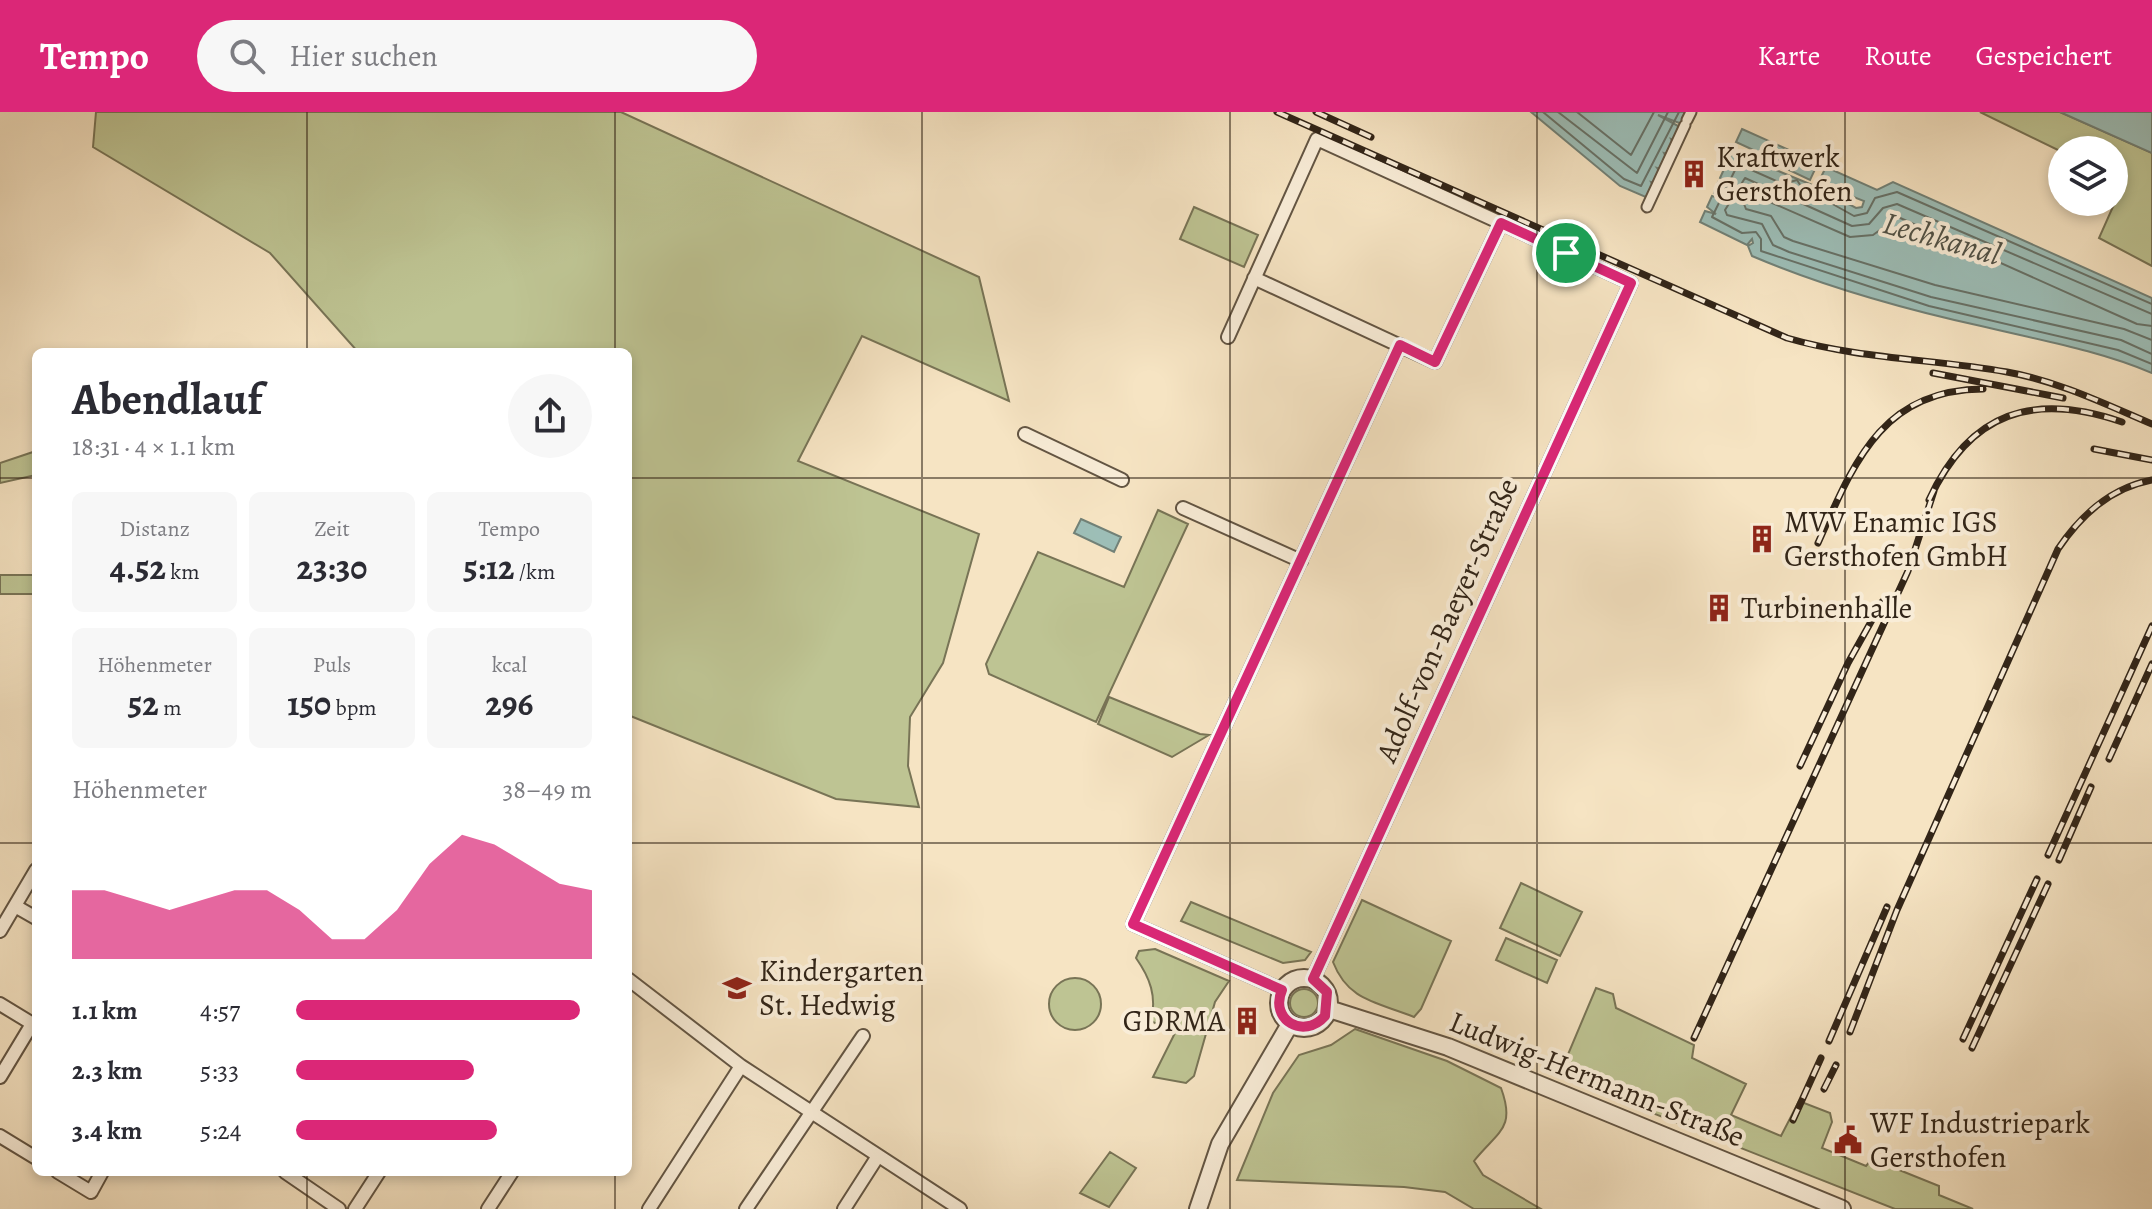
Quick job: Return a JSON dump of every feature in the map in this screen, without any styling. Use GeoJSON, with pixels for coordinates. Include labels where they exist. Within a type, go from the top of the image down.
{"type":"FeatureCollection","features":[{"type":"Feature","properties":{"kind":"street"},"geometry":{"type":"LineString","coordinates":[[1647,207],[1687,119]]}},
{"type":"Feature","properties":{"kind":"street"},"geometry":{"type":"LineString","coordinates":[[1228,337],[1254,278],[1317,139],[1501,223],[1435,362],[1254,278]]}},
{"type":"Feature","properties":{"kind":"street","name":"Adolf-von-Baeyer-Straße"},"geometry":{"type":"LineString","coordinates":[[1313,979],[1631,283],[1501,223]]}},
{"type":"Feature","properties":{"kind":"street"},"geometry":{"type":"LineString","coordinates":[[1282,990],[1133,924],[1400,345]]}},
{"type":"Feature","properties":{"kind":"street"},"geometry":{"type":"LineString","coordinates":[[1025,434],[1122,480]]}},
{"type":"Feature","properties":{"kind":"street"},"geometry":{"type":"LineString","coordinates":[[1183,508],[1301,561]]}},
{"type":"Feature","properties":{"kind":"street"},"geometry":{"type":"LineString","coordinates":[[0,931],[32,877]]}},
{"type":"Feature","properties":{"kind":"street"},"geometry":{"type":"LineString","coordinates":[[15,906],[32,916]]}},
{"type":"Feature","properties":{"kind":"street"},"geometry":{"type":"LineString","coordinates":[[1313,979],[1327,992],[1329,1009],[1320,1023],[1312,1027],[1290,1024],[1280,1009],[1282,990],[1292,980],[1313,979]]}},
{"type":"Feature","properties":{"kind":"street"},"geometry":{"type":"LineString","coordinates":[[632,988],[741,1066],[960,1209]]}},
{"type":"Feature","properties":{"kind":"street"},"geometry":{"type":"LineString","coordinates":[[0,1004],[32,1024]]}},
{"type":"Feature","properties":{"kind":"street","name":"Ludwig-Hermann-Straße"},"geometry":{"type":"LineString","coordinates":[[1329,1009],[1448,1047],[1842,1209]]}},
{"type":"Feature","properties":{"kind":"street"},"geometry":{"type":"LineString","coordinates":[[1198,1209],[1220,1144],[1290,1024]]}},
{"type":"Feature","properties":{"kind":"street"},"geometry":{"type":"LineString","coordinates":[[0,1077],[32,1028]]}},
{"type":"Feature","properties":{"kind":"street"},"geometry":{"type":"LineString","coordinates":[[746,1209],[863,1036]]}},
{"type":"Feature","properties":{"kind":"street"},"geometry":{"type":"LineString","coordinates":[[649,1209],[741,1066]]}},
{"type":"Feature","properties":{"kind":"street"},"geometry":{"type":"LineString","coordinates":[[0,1136],[32,1156]]}},
{"type":"Feature","properties":{"kind":"street"},"geometry":{"type":"LineString","coordinates":[[844,1209],[878,1156]]}},
{"type":"Feature","properties":{"kind":"street"},"geometry":{"type":"LineString","coordinates":[[65,1176],[91,1192],[100,1176]]}},
{"type":"Feature","properties":{"kind":"street"},"geometry":{"type":"LineString","coordinates":[[291,1176],[339,1209]]}},
{"type":"Feature","properties":{"kind":"street"},"geometry":{"type":"LineString","coordinates":[[355,1209],[376,1176]]}},
{"type":"Feature","properties":{"kind":"street"},"geometry":{"type":"LineString","coordinates":[[488,1209],[509,1176]]}},
{"type":"Feature","properties":{"kind":"green space"},"geometry":{"type":"Polygon","coordinates":[[[96,112],[621,112],[979,277],[1009,401],[862,336],[798,461],[979,534],[943,663],[910,717],[908,766],[919,807],[836,799],[632,717],[632,348],[354,348],[270,253],[93,147],[96,112]]]}},
{"type":"Feature","properties":{"kind":"green space"},"geometry":{"type":"Polygon","coordinates":[[[1980,112],[2060,112],[2114,136],[2048,136],[2048,145],[1980,112]]]}},
{"type":"Feature","properties":{"kind":"green space"},"geometry":{"type":"Polygon","coordinates":[[[2128,142],[2152,153],[2152,266],[2099,238],[2109,216],[2128,216],[2128,142]]]}},
{"type":"Feature","properties":{"kind":"green space"},"geometry":{"type":"Polygon","coordinates":[[[1194,207],[1258,235],[1244,267],[1180,239],[1194,207]]]}},
{"type":"Feature","properties":{"kind":"green space"},"geometry":{"type":"Polygon","coordinates":[[[32,452],[32,476],[0,483],[0,463],[32,452]]]}},
{"type":"Feature","properties":{"kind":"green space"},"geometry":{"type":"Polygon","coordinates":[[[1158,510],[1188,524],[1096,722],[989,674],[986,664],[1038,552],[1124,587],[1158,510]]]}},
{"type":"Feature","properties":{"kind":"green space"},"geometry":{"type":"Polygon","coordinates":[[[0,575],[32,575],[32,594],[0,594],[0,575]]]}},
{"type":"Feature","properties":{"kind":"green space"},"geometry":{"type":"Polygon","coordinates":[[[1109,697],[1209,735],[1172,757],[1098,724],[1109,697]]]}},
{"type":"Feature","properties":{"kind":"green space"},"geometry":{"type":"Polygon","coordinates":[[[1521,883],[1582,912],[1560,956],[1500,928],[1521,883]]]}},
{"type":"Feature","properties":{"kind":"green space"},"geometry":{"type":"Polygon","coordinates":[[[1362,900],[1451,941],[1421,1009],[1414,1017],[1355,993],[1339,975],[1333,962],[1362,900]]]}},
{"type":"Feature","properties":{"kind":"green space"},"geometry":{"type":"Polygon","coordinates":[[[1191,902],[1311,952],[1305,960],[1283,963],[1181,921],[1191,902]]]}},
{"type":"Feature","properties":{"kind":"green space"},"geometry":{"type":"Polygon","coordinates":[[[1506,938],[1557,960],[1547,983],[1496,960],[1506,938]]]}},
{"type":"Feature","properties":{"kind":"green space"},"geometry":{"type":"Polygon","coordinates":[[[1155,949],[1229,981],[1215,1002],[1194,1076],[1186,1083],[1153,1077],[1175,1033],[1151,1021],[1151,988],[1136,958],[1139,951],[1155,949]]]}},
{"type":"Feature","properties":{"kind":"green space"},"geometry":{"type":"Polygon","coordinates":[[[1075,978],[1094,985],[1101,1004],[1094,1023],[1075,1030],[1056,1023],[1049,1004],[1056,985],[1075,978]]]}},
{"type":"Feature","properties":{"kind":"green space"},"geometry":{"type":"Polygon","coordinates":[[[1596,988],[1613,994],[1616,1008],[1694,1045],[1692,1058],[1746,1084],[1731,1115],[1781,1136],[1799,1101],[1830,1113],[1832,1122],[1822,1148],[1866,1166],[1872,1159],[1939,1186],[1939,1195],[1973,1209],[1895,1209],[1569,1080],[1561,1071],[1596,988]]]}},
{"type":"Feature","properties":{"kind":"green space"},"geometry":{"type":"Polygon","coordinates":[[[1304,989],[1314,993],[1318,1003],[1314,1013],[1304,1017],[1294,1013],[1290,1003],[1294,993],[1304,989]]]}},
{"type":"Feature","properties":{"kind":"green space"},"geometry":{"type":"Polygon","coordinates":[[[1355,1029],[1447,1061],[1501,1088],[1505,1121],[1497,1136],[1474,1161],[1483,1175],[1541,1209],[1474,1209],[1445,1192],[1404,1187],[1237,1180],[1273,1093],[1299,1055],[1331,1045],[1355,1029]]]}},
{"type":"Feature","properties":{"kind":"green space"},"geometry":{"type":"Polygon","coordinates":[[[1110,1152],[1136,1168],[1109,1207],[1080,1193],[1110,1152]]]}},
{"type":"Feature","properties":{"kind":"water"},"geometry":{"type":"Polygon","coordinates":[[[1531,112],[1687,112],[1682,124],[1658,115],[1680,127],[1674,140],[1671,139],[1673,143],[1668,154],[1664,153],[1666,157],[1661,169],[1657,168],[1660,172],[1655,183],[1651,182],[1653,186],[1648,198],[1620,186],[1531,112]]]}},
{"type":"Feature","properties":{"kind":"water"},"geometry":{"type":"Polygon","coordinates":[[[2060,112],[2152,112],[2152,153],[2128,142],[2128,136],[2114,136],[2060,112]]]}},
{"type":"Feature","properties":{"kind":"water"},"geometry":{"type":"Polygon","coordinates":[[[1742,129],[1818,163],[1810,180],[1789,170],[1790,167],[1736,142],[1742,129]]]}},
{"type":"Feature","properties":{"kind":"water","name":"Lechkanal"},"geometry":{"type":"Polygon","coordinates":[[[1732,152],[1817,187],[1856,208],[1862,207],[1864,201],[1818,183],[1826,167],[1877,190],[1893,182],[2152,298],[2152,373],[2089,352],[1865,296],[1752,256],[1748,246],[1753,243],[1752,239],[1747,245],[1700,222],[1705,211],[1716,214],[1707,207],[1712,196],[1723,199],[1714,193],[1718,182],[1730,185],[1720,178],[1725,167],[1736,170],[1727,164],[1732,152]]]}},
{"type":"Feature","properties":{"kind":"water"},"geometry":{"type":"Polygon","coordinates":[[[1081,519],[1121,537],[1114,552],[1074,533],[1081,519]]]}},
{"type":"Feature","properties":{"kind":"railway"},"geometry":{"type":"LineString","coordinates":[[1277,112],[1787,338],[1869,355],[2026,376],[2081,394],[2152,424]]}},
{"type":"Feature","properties":{"kind":"railway"},"geometry":{"type":"LineString","coordinates":[[1316,112],[1371,137]]}},
{"type":"Feature","properties":{"kind":"railway"},"geometry":{"type":"LineString","coordinates":[[1933,373],[2063,398]]}},
{"type":"Feature","properties":{"kind":"railway"},"geometry":{"type":"LineString","coordinates":[[1818,543],[1859,459],[1895,417],[1919,402],[1948,393],[1983,389]]}},
{"type":"Feature","properties":{"kind":"railway"},"geometry":{"type":"LineString","coordinates":[[1929,500],[1945,470],[1964,446],[1985,428],[2008,416],[2033,410],[2060,409],[2122,422]]}},
{"type":"Feature","properties":{"kind":"railway"},"geometry":{"type":"LineString","coordinates":[[2094,449],[2152,460]]}},
{"type":"Feature","properties":{"kind":"railway"},"geometry":{"type":"LineString","coordinates":[[1850,1032],[1897,910],[2058,549],[2076,525],[2110,496],[2152,480]]}},
{"type":"Feature","properties":{"kind":"railway"},"geometry":{"type":"LineString","coordinates":[[1694,1038],[1908,571],[1934,491]]}},
{"type":"Feature","properties":{"kind":"railway"},"geometry":{"type":"LineString","coordinates":[[1800,766],[1848,663],[1882,602]]}},
{"type":"Feature","properties":{"kind":"railway"},"geometry":{"type":"LineString","coordinates":[[2048,855],[2152,626]]}},
{"type":"Feature","properties":{"kind":"railway"},"geometry":{"type":"LineString","coordinates":[[2109,759],[2152,664]]}},
{"type":"Feature","properties":{"kind":"railway"},"geometry":{"type":"LineString","coordinates":[[2059,860],[2091,787]]}},
{"type":"Feature","properties":{"kind":"railway"},"geometry":{"type":"LineString","coordinates":[[1963,1039],[2037,879]]}},
{"type":"Feature","properties":{"kind":"railway"},"geometry":{"type":"LineString","coordinates":[[1972,1048],[2048,884]]}},
{"type":"Feature","properties":{"kind":"railway"},"geometry":{"type":"LineString","coordinates":[[1829,1041],[1887,907]]}},
{"type":"Feature","properties":{"kind":"railway"},"geometry":{"type":"LineString","coordinates":[[1793,1120],[1821,1058]]}},
{"type":"Feature","properties":{"kind":"railway"},"geometry":{"type":"LineString","coordinates":[[1824,1089],[1836,1065]]}},
{"type":"Feature","properties":{"kind":"place","name":"Kraftwerk Gersthofen"},"geometry":{"type":"Point","coordinates":[1694,174]}},
{"type":"Feature","properties":{"kind":"place","name":"MVV Enamic IGS Gersthofen GmbH"},"geometry":{"type":"Point","coordinates":[1762,539]}},
{"type":"Feature","properties":{"kind":"place","name":"Turbinenhalle"},"geometry":{"type":"Point","coordinates":[1719,608]}},
{"type":"Feature","properties":{"kind":"place","name":"Kindergarten St. Hedwig"},"geometry":{"type":"Point","coordinates":[737,988]}},
{"type":"Feature","properties":{"kind":"place","name":"GDRMA"},"geometry":{"type":"Point","coordinates":[1247,1021]}},
{"type":"Feature","properties":{"kind":"place","name":"WF Industriepark Gersthofen"},"geometry":{"type":"Point","coordinates":[1848,1140]}},
{"type":"Feature","properties":{"kind":"route"},"geometry":{"type":"LineString","coordinates":[[1501,223],[1566,253],[1631,283],[1313,979],[1323,985],[1327,992],[1329,1009],[1320,1023],[1312,1027],[1296,1027],[1283,1017],[1279,1001],[1282,990],[1133,924],[1400,345],[1435,362],[1501,223]]}}]}
